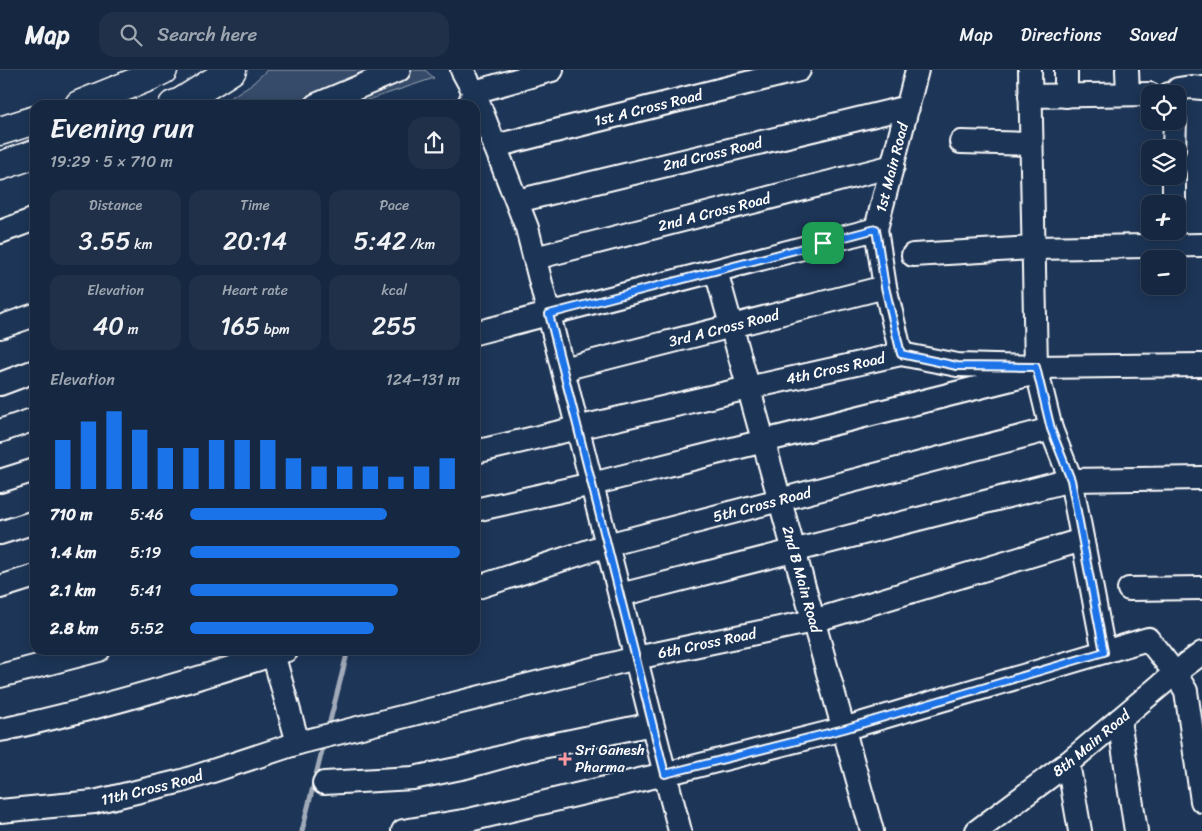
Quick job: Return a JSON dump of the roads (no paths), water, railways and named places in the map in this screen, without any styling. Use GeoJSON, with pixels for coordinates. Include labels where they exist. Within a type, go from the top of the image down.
{"type":"FeatureCollection","features":[{"type":"Feature","properties":{"kind":"highway"},"geometry":{"type":"LineString","coordinates":[[91,100],[164,70]]}},
{"type":"Feature","properties":{"kind":"highway"},"geometry":{"type":"LineString","coordinates":[[184,100],[232,70]]}},
{"type":"Feature","properties":{"kind":"highway"},"geometry":{"type":"LineString","coordinates":[[0,132],[30,122]]}},
{"type":"Feature","properties":{"kind":"highway"},"geometry":{"type":"LineString","coordinates":[[0,166],[30,156]]}},
{"type":"Feature","properties":{"kind":"street"},"geometry":{"type":"LineString","coordinates":[[328,100],[400,70]]}},
{"type":"Feature","properties":{"kind":"street"},"geometry":{"type":"LineString","coordinates":[[462,70],[472,98],[552,70]]}},
{"type":"Feature","properties":{"kind":"street","name":"1st A Cross Road"},"geometry":{"type":"LineString","coordinates":[[496,146],[799,70]]}},
{"type":"Feature","properties":{"kind":"street","name":"1st Main Road"},"geometry":{"type":"LineString","coordinates":[[901,354],[885,287],[876,229],[917,70]]}},
{"type":"Feature","properties":{"kind":"street"},"geometry":{"type":"LineString","coordinates":[[1030,70],[1037,370],[1051,429],[1071,480],[1104,652]]}},
{"type":"Feature","properties":{"kind":"street"},"geometry":{"type":"LineString","coordinates":[[1066,70],[1066,96]]}},
{"type":"Feature","properties":{"kind":"street"},"geometry":{"type":"LineString","coordinates":[[1030,96],[1139,94],[1128,70]]}},
{"type":"Feature","properties":{"kind":"street","name":"2nd Cross Road"},"geometry":{"type":"LineString","coordinates":[[517,201],[908,107]]}},
{"type":"Feature","properties":{"kind":"street"},"geometry":{"type":"LineString","coordinates":[[480,114],[496,146],[527,228],[680,831]]}},
{"type":"Feature","properties":{"kind":"street"},"geometry":{"type":"LineString","coordinates":[[961,142],[1032,144]]}},
{"type":"Feature","properties":{"kind":"street","name":"2nd A Cross Road"},"geometry":{"type":"LineString","coordinates":[[535,258],[893,166]]}},
{"type":"Feature","properties":{"kind":"street"},"geometry":{"type":"LineString","coordinates":[[0,232],[30,221]]}},
{"type":"Feature","properties":{"kind":"street"},"geometry":{"type":"LineString","coordinates":[[480,332],[876,229]]}},
{"type":"Feature","properties":{"kind":"street"},"geometry":{"type":"LineString","coordinates":[[913,255],[1145,240]]}},
{"type":"Feature","properties":{"kind":"street"},"geometry":{"type":"LineString","coordinates":[[1181,240],[1202,245]]}},
{"type":"Feature","properties":{"kind":"street","name":"2nd B Main Road"},"geometry":{"type":"LineString","coordinates":[[716,271],[872,831]]}},
{"type":"Feature","properties":{"kind":"street","name":"3rd A Cross Road"},"geometry":{"type":"LineString","coordinates":[[563,369],[885,287]]}},
{"type":"Feature","properties":{"kind":"street"},"geometry":{"type":"LineString","coordinates":[[0,327],[30,317]]}},
{"type":"Feature","properties":{"kind":"street","name":"4th Cross Road"},"geometry":{"type":"LineString","coordinates":[[480,451],[901,354],[957,366],[1037,370],[1202,365]]}},
{"type":"Feature","properties":{"kind":"street"},"geometry":{"type":"LineString","coordinates":[[480,509],[592,484],[1037,370]]}},
{"type":"Feature","properties":{"kind":"street"},"geometry":{"type":"LineString","coordinates":[[0,384],[30,373]]}},
{"type":"Feature","properties":{"kind":"street"},"geometry":{"type":"LineString","coordinates":[[0,431],[30,421]]}},
{"type":"Feature","properties":{"kind":"street","name":"5th Cross Road"},"geometry":{"type":"LineString","coordinates":[[480,586],[607,545],[1051,429]]}},
{"type":"Feature","properties":{"kind":"street"},"geometry":{"type":"LineString","coordinates":[[0,481],[30,472]]}},
{"type":"Feature","properties":{"kind":"street"},"geometry":{"type":"LineString","coordinates":[[620,595],[1071,480],[1202,478]]}},
{"type":"Feature","properties":{"kind":"street"},"geometry":{"type":"LineString","coordinates":[[0,533],[30,524]]}},
{"type":"Feature","properties":{"kind":"street","name":"6th Cross Road"},"geometry":{"type":"LineString","coordinates":[[298,743],[636,658],[814,621],[1082,540]]}},
{"type":"Feature","properties":{"kind":"street"},"geometry":{"type":"LineString","coordinates":[[0,587],[30,578]]}},
{"type":"Feature","properties":{"kind":"street"},"geometry":{"type":"LineString","coordinates":[[1129,589],[1202,588]]}},
{"type":"Feature","properties":{"kind":"street"},"geometry":{"type":"LineString","coordinates":[[403,831],[469,820],[665,774],[844,729],[1148,639],[1186,691],[1202,801]]}},
{"type":"Feature","properties":{"kind":"street","name":"8th Main Road"},"geometry":{"type":"LineString","coordinates":[[977,831],[1006,821],[1068,763],[1202,653]]}},
{"type":"Feature","properties":{"kind":"street"},"geometry":{"type":"LineString","coordinates":[[0,676],[80,655]]}},
{"type":"Feature","properties":{"kind":"street"},"geometry":{"type":"LineString","coordinates":[[0,730],[68,715],[267,655]]}},
{"type":"Feature","properties":{"kind":"street"},"geometry":{"type":"LineString","coordinates":[[278,655],[298,743]]}},
{"type":"Feature","properties":{"kind":"street"},"geometry":{"type":"LineString","coordinates":[[1119,720],[1136,831]]}},
{"type":"Feature","properties":{"kind":"street"},"geometry":{"type":"LineString","coordinates":[[324,783],[413,778],[466,767],[523,751],[652,724]]}},
{"type":"Feature","properties":{"kind":"street","name":"11th Cross Road"},"geometry":{"type":"LineString","coordinates":[[0,811],[94,802],[182,780],[298,743]]}},
{"type":"Feature","properties":{"kind":"street"},"geometry":{"type":"LineString","coordinates":[[1068,763],[1080,831]]}},
{"type":"Feature","properties":{"kind":"waterway"},"geometry":{"type":"LineString","coordinates":[[330,721],[347,655]]}},
{"type":"Feature","properties":{"kind":"waterway"},"geometry":{"type":"LineString","coordinates":[[302,831],[322,751]]}},
{"type":"Feature","properties":{"kind":"place","name":"Sri Ganesh Pharma"},"geometry":{"type":"Point","coordinates":[565,759]}}]}
